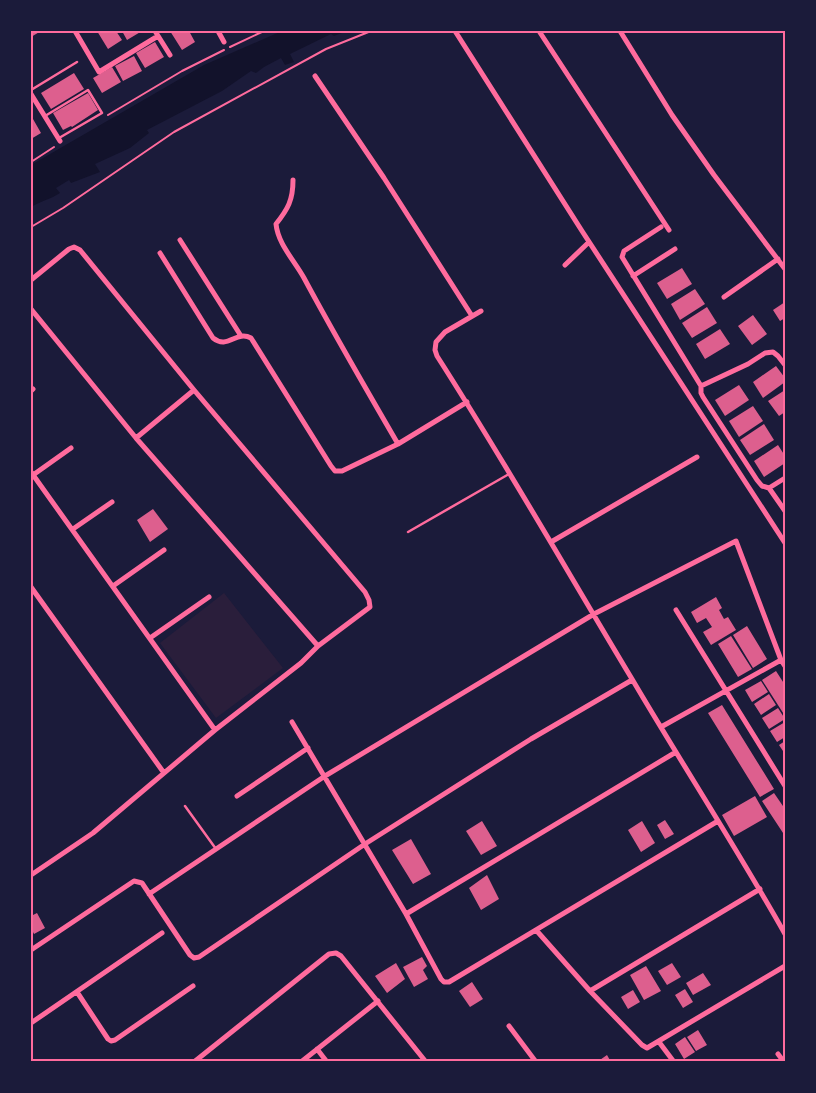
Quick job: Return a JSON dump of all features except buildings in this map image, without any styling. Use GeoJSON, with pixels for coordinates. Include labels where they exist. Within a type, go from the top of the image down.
{"type":"FeatureCollection","features":[{"type":"Feature","properties":{"kind":"street"},"geometry":{"type":"LineString","coordinates":[[75,31],[100,72],[156,34],[170,56]]}},
{"type":"Feature","properties":{"kind":"street"},"geometry":{"type":"LineString","coordinates":[[218,31],[224,42]]}},
{"type":"Feature","properties":{"kind":"street"},"geometry":{"type":"LineString","coordinates":[[455,31],[589,242],[785,543]]}},
{"type":"Feature","properties":{"kind":"street"},"geometry":{"type":"LineString","coordinates":[[539,31],[669,230]]}},
{"type":"Feature","properties":{"kind":"street"},"geometry":{"type":"LineString","coordinates":[[620,31],[672,115],[785,269]]}},
{"type":"Feature","properties":{"kind":"street"},"geometry":{"type":"LineString","coordinates":[[315,76],[384,178],[472,316]]}},
{"type":"Feature","properties":{"kind":"street"},"geometry":{"type":"LineString","coordinates":[[31,92],[58,142]]}},
{"type":"Feature","properties":{"kind":"street"},"geometry":{"type":"LineString","coordinates":[[293,180],[293,193],[287,210],[276,224],[277,234],[398,444]]}},
{"type":"Feature","properties":{"kind":"street"},"geometry":{"type":"LineString","coordinates":[[660,227],[624,251],[622,257],[701,386],[703,397],[757,480],[762,486],[769,488],[785,511]]}},
{"type":"Feature","properties":{"kind":"street"},"geometry":{"type":"LineString","coordinates":[[180,240],[241,336]]}},
{"type":"Feature","properties":{"kind":"street"},"geometry":{"type":"LineString","coordinates":[[565,264],[589,242]]}},
{"type":"Feature","properties":{"kind":"street"},"geometry":{"type":"LineString","coordinates":[[31,280],[69,249],[80,250],[194,390],[365,592],[370,607],[318,646],[301,663],[215,730],[93,833],[31,874]]}},
{"type":"Feature","properties":{"kind":"street"},"geometry":{"type":"LineString","coordinates":[[633,276],[675,249]]}},
{"type":"Feature","properties":{"kind":"street"},"geometry":{"type":"LineString","coordinates":[[160,253],[213,338],[218,342],[225,343],[241,336],[251,338],[331,466],[336,471],[342,471],[398,444],[467,402]]}},
{"type":"Feature","properties":{"kind":"street"},"geometry":{"type":"LineString","coordinates":[[724,296],[778,259]]}},
{"type":"Feature","properties":{"kind":"street"},"geometry":{"type":"LineString","coordinates":[[31,308],[136,438],[318,646]]}},
{"type":"Feature","properties":{"kind":"street"},"geometry":{"type":"LineString","coordinates":[[481,311],[446,332],[436,342],[435,350],[437,356],[511,473],[632,680],[760,889],[785,934]]}},
{"type":"Feature","properties":{"kind":"street"},"geometry":{"type":"LineString","coordinates":[[701,386],[748,364],[765,353],[773,352],[785,365]]}},
{"type":"Feature","properties":{"kind":"street"},"geometry":{"type":"LineString","coordinates":[[136,438],[194,390]]}},
{"type":"Feature","properties":{"kind":"street"},"geometry":{"type":"LineString","coordinates":[[71,448],[32,473],[215,730]]}},
{"type":"Feature","properties":{"kind":"street"},"geometry":{"type":"LineString","coordinates":[[551,542],[698,457]]}},
{"type":"Feature","properties":{"kind":"street"},"geometry":{"type":"LineString","coordinates":[[769,488],[785,478]]}},
{"type":"Feature","properties":{"kind":"street"},"geometry":{"type":"LineString","coordinates":[[73,529],[112,502]]}},
{"type":"Feature","properties":{"kind":"street"},"geometry":{"type":"LineString","coordinates":[[149,894],[325,776],[594,614],[736,541],[781,660],[785,666]]}},
{"type":"Feature","properties":{"kind":"street"},"geometry":{"type":"LineString","coordinates":[[113,586],[164,550]]}},
{"type":"Feature","properties":{"kind":"street"},"geometry":{"type":"LineString","coordinates":[[31,587],[164,773]]}},
{"type":"Feature","properties":{"kind":"street"},"geometry":{"type":"LineString","coordinates":[[150,638],[209,597]]}},
{"type":"Feature","properties":{"kind":"street"},"geometry":{"type":"LineString","coordinates":[[676,610],[785,786]]}},
{"type":"Feature","properties":{"kind":"street"},"geometry":{"type":"LineString","coordinates":[[661,727],[781,660]]}},
{"type":"Feature","properties":{"kind":"street"},"geometry":{"type":"LineString","coordinates":[[31,950],[134,881],[142,884],[190,955],[194,958],[199,957],[366,844],[530,739],[632,680]]}},
{"type":"Feature","properties":{"kind":"street"},"geometry":{"type":"LineString","coordinates":[[292,722],[366,844],[444,982],[449,982],[718,820]]}},
{"type":"Feature","properties":{"kind":"street"},"geometry":{"type":"LineString","coordinates":[[237,796],[308,748]]}},
{"type":"Feature","properties":{"kind":"street"},"geometry":{"type":"LineString","coordinates":[[406,914],[676,752]]}},
{"type":"Feature","properties":{"kind":"street"},"geometry":{"type":"LineString","coordinates":[[590,990],[760,889]]}},
{"type":"Feature","properties":{"kind":"street"},"geometry":{"type":"LineString","coordinates":[[536,930],[590,990],[647,1048],[785,966]]}},
{"type":"Feature","properties":{"kind":"street"},"geometry":{"type":"LineString","coordinates":[[31,1024],[162,933]]}},
{"type":"Feature","properties":{"kind":"street"},"geometry":{"type":"LineString","coordinates":[[194,1062],[329,954],[336,953],[341,956],[426,1062]]}},
{"type":"Feature","properties":{"kind":"street"},"geometry":{"type":"LineString","coordinates":[[78,992],[111,1041],[193,986]]}},
{"type":"Feature","properties":{"kind":"street"},"geometry":{"type":"LineString","coordinates":[[301,1062],[378,1001]]}},
{"type":"Feature","properties":{"kind":"street"},"geometry":{"type":"LineString","coordinates":[[509,1026],[536,1062]]}},
{"type":"Feature","properties":{"kind":"street"},"geometry":{"type":"LineString","coordinates":[[658,1042],[674,1062]]}},
{"type":"Feature","properties":{"kind":"street"},"geometry":{"type":"LineString","coordinates":[[317,1049],[327,1062]]}},
{"type":"Feature","properties":{"kind":"street"},"geometry":{"type":"LineString","coordinates":[[778,1054],[784,1062]]}},
{"type":"Feature","properties":{"kind":"lane"},"geometry":{"type":"LineString","coordinates":[[31,92],[77,62]]}},
{"type":"Feature","properties":{"kind":"lane"},"geometry":{"type":"LineString","coordinates":[[45,116],[88,90],[102,113],[58,142]]}},
{"type":"Feature","properties":{"kind":"lane"},"geometry":{"type":"LineString","coordinates":[[408,532],[511,473]]}},
{"type":"Feature","properties":{"kind":"lane"},"geometry":{"type":"LineString","coordinates":[[185,806],[216,849]]}},
{"type":"Feature","properties":{"kind":"path"},"geometry":{"type":"LineString","coordinates":[[107,116],[182,71],[264,31]]}},
{"type":"Feature","properties":{"kind":"path"},"geometry":{"type":"LineString","coordinates":[[31,227],[63,208],[174,132],[326,49],[371,31]]}},
{"type":"Feature","properties":{"kind":"path"},"geometry":{"type":"LineString","coordinates":[[31,162],[58,142]]}},
{"type":"Feature","properties":{"kind":"shaded area"},"geometry":{"type":"Polygon","coordinates":[[[282,31],[347,31],[334,36],[331,34],[290,54],[294,62],[285,65],[281,58],[256,73],[251,71],[222,91],[147,130],[149,133],[130,148],[95,164],[100,172],[71,183],[69,180],[56,188],[60,193],[31,207],[31,165],[204,65],[282,31]]]}},
{"type":"Feature","properties":{"kind":"shaded area"},"geometry":{"type":"Polygon","coordinates":[[[224,593],[283,668],[216,718],[160,643],[224,593]]]}}]}
